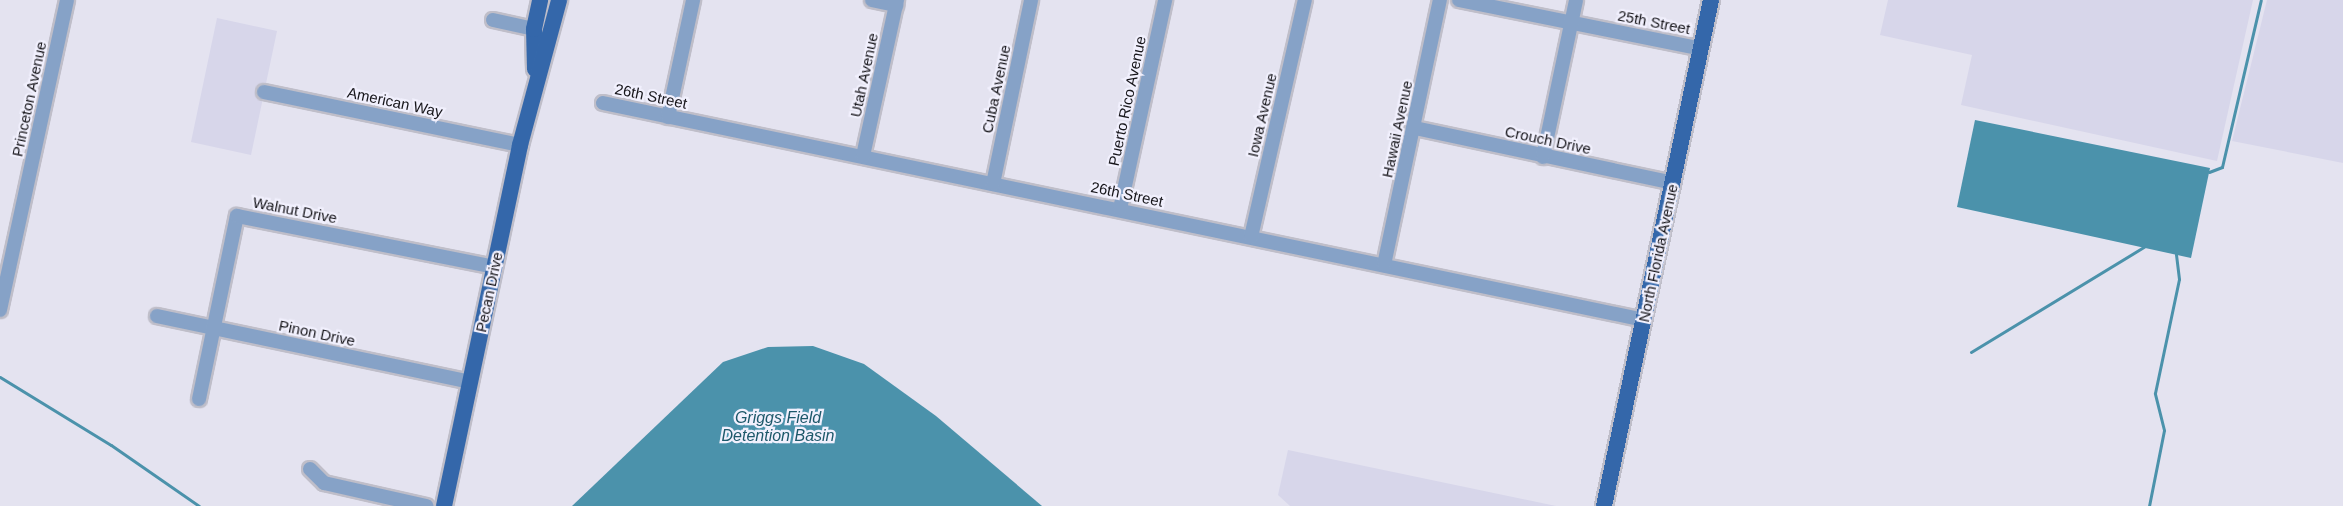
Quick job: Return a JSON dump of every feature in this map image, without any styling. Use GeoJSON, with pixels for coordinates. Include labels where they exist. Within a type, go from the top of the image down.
{"type":"FeatureCollection","features":[{"type":"Feature","properties":{"kind":"main road","name":"Pecan Drive"},"geometry":{"type":"LineString","coordinates":[[535,79],[534,29],[540,0]]}},
{"type":"Feature","properties":{"kind":"main road","name":"Pecan Drive"},"geometry":{"type":"LineString","coordinates":[[444,506],[535,79],[559,0]]}},
{"type":"Feature","properties":{"kind":"main road","name":"North Florida Avenue"},"geometry":{"type":"LineString","coordinates":[[1604,506],[1711,0]]}},
{"type":"Feature","properties":{"kind":"street","name":"Princeton Avenue"},"geometry":{"type":"LineString","coordinates":[[0,310],[67,0]]}},
{"type":"Feature","properties":{"kind":"street"},"geometry":{"type":"LineString","coordinates":[[668,117],[693,0]]}},
{"type":"Feature","properties":{"kind":"street"},"geometry":{"type":"LineString","coordinates":[[872,0],[896,2]]}},
{"type":"Feature","properties":{"kind":"street","name":"Cuba Avenue"},"geometry":{"type":"LineString","coordinates":[[993,184],[1031,0]]}},
{"type":"Feature","properties":{"kind":"street","name":"Puerto Rico Avenue"},"geometry":{"type":"LineString","coordinates":[[1120,209],[1165,0]]}},
{"type":"Feature","properties":{"kind":"street","name":"Iowa Avenue"},"geometry":{"type":"LineString","coordinates":[[1251,237],[1305,0]]}},
{"type":"Feature","properties":{"kind":"street","name":"Hawaii Avenue"},"geometry":{"type":"LineString","coordinates":[[1384,265],[1415,128],[1440,0]]}},
{"type":"Feature","properties":{"kind":"street","name":"25th Street"},"geometry":{"type":"LineString","coordinates":[[1459,0],[1701,49]]}},
{"type":"Feature","properties":{"kind":"street"},"geometry":{"type":"LineString","coordinates":[[1543,157],[1576,0]]}},
{"type":"Feature","properties":{"kind":"street","name":"Utah Avenue"},"geometry":{"type":"LineString","coordinates":[[863,156],[896,2]]}},
{"type":"Feature","properties":{"kind":"street"},"geometry":{"type":"LineString","coordinates":[[493,20],[534,29]]}},
{"type":"Feature","properties":{"kind":"street","name":"American Way"},"geometry":{"type":"LineString","coordinates":[[264,92],[520,145]]}},
{"type":"Feature","properties":{"kind":"street","name":"26th Street"},"geometry":{"type":"LineString","coordinates":[[603,103],[1644,320]]}},
{"type":"Feature","properties":{"kind":"street","name":"Crouch Drive"},"geometry":{"type":"LineString","coordinates":[[1415,128],[1673,183]]}},
{"type":"Feature","properties":{"kind":"street","name":"Walnut Drive"},"geometry":{"type":"LineString","coordinates":[[199,399],[237,216],[495,267]]}},
{"type":"Feature","properties":{"kind":"street","name":"Pinon Drive"},"geometry":{"type":"LineString","coordinates":[[157,316],[470,382]]}},
{"type":"Feature","properties":{"kind":"street"},"geometry":{"type":"LineString","coordinates":[[310,469],[324,483],[426,506]]}},
{"type":"Feature","properties":{"kind":"shaded area"},"geometry":{"type":"Polygon","coordinates":[[[1888,0],[2253,0],[2217,161],[1961,105],[1972,55],[1880,35],[1888,0]]]}},
{"type":"Feature","properties":{"kind":"shaded area"},"geometry":{"type":"Polygon","coordinates":[[[2267,0],[2343,0],[2343,163],[2232,141],[2267,0]]]}},
{"type":"Feature","properties":{"kind":"shaded area"},"geometry":{"type":"Polygon","coordinates":[[[217,18],[277,31],[251,155],[191,142],[217,18]]]}},
{"type":"Feature","properties":{"kind":"shaded area"},"geometry":{"type":"Polygon","coordinates":[[[1288,450],[1556,506],[1290,506],[1278,495],[1288,450]]]}},
{"type":"Feature","properties":{"kind":"water"},"geometry":{"type":"Polygon","coordinates":[[[1975,120],[2210,168],[2191,258],[1957,207],[1975,120]]]}},
{"type":"Feature","properties":{"kind":"water","name":"Griggs Field Detention Basin"},"geometry":{"type":"Polygon","coordinates":[[[813,346],[864,364],[936,416],[1042,506],[572,506],[723,362],[768,347],[813,346]]]}},
{"type":"Feature","properties":{"kind":"waterway"},"geometry":{"type":"LineString","coordinates":[[2209,172],[2222,167],[2261,0]]}},
{"type":"Feature","properties":{"kind":"waterway"},"geometry":{"type":"LineString","coordinates":[[1971,352],[2144,247]]}},
{"type":"Feature","properties":{"kind":"waterway"},"geometry":{"type":"LineString","coordinates":[[2149,506],[2164,430],[2155,393],[2179,279],[2176,254]]}},
{"type":"Feature","properties":{"kind":"waterway"},"geometry":{"type":"LineString","coordinates":[[0,377],[111,445],[199,506]]}}]}
